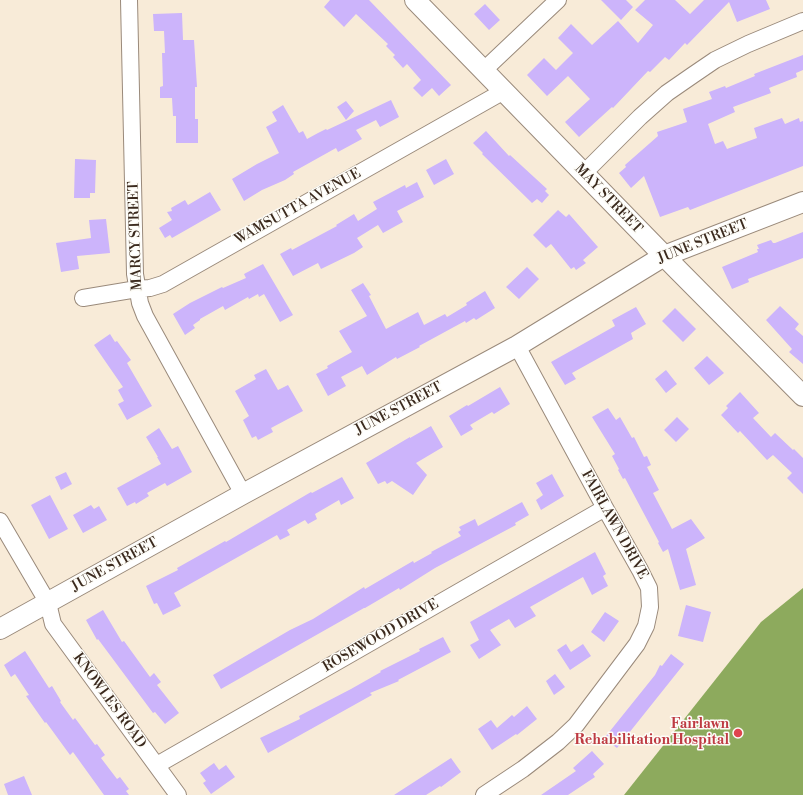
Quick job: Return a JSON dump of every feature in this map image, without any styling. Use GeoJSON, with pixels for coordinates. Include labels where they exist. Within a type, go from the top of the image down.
{"type":"FeatureCollection","features":[{"type":"Feature","properties":{"kind":"street","name":"MARCY STREET"},"geometry":{"type":"LineString","coordinates":[[129,0],[135,217],[135,274],[140,303],[145,316],[243,494]]}},
{"type":"Feature","properties":{"kind":"street","name":"MAY STREET"},"geometry":{"type":"LineString","coordinates":[[415,0],[664,256],[803,396]]}},
{"type":"Feature","properties":{"kind":"street"},"geometry":{"type":"LineString","coordinates":[[484,70],[558,0]]}},
{"type":"Feature","properties":{"kind":"street"},"geometry":{"type":"LineString","coordinates":[[584,173],[640,117],[667,93],[715,60],[748,44],[803,21]]}},
{"type":"Feature","properties":{"kind":"street","name":"WAMSUTTA AVENUE"},"geometry":{"type":"LineString","coordinates":[[84,298],[150,288],[163,284],[504,91]]}},
{"type":"Feature","properties":{"kind":"street","name":"JUNE STREET"},"geometry":{"type":"LineString","coordinates":[[0,629],[243,494],[517,346],[664,256],[803,202]]}},
{"type":"Feature","properties":{"kind":"street","name":"FAIRLAWN DRIVE"},"geometry":{"type":"LineString","coordinates":[[484,795],[523,769],[558,742],[576,725],[637,644],[646,626],[650,607],[649,588],[640,570],[517,346]]}},
{"type":"Feature","properties":{"kind":"street","name":"ROSEWOOD DRIVE"},"geometry":{"type":"LineString","coordinates":[[157,765],[605,508]]}},
{"type":"Feature","properties":{"kind":"street","name":"KNOWLES ROAD"},"geometry":{"type":"LineString","coordinates":[[0,521],[48,603],[53,624],[178,795]]}},
{"type":"Feature","properties":{"kind":"green space","name":"Fairlawn Rehabilitation Hospital"},"geometry":{"type":"Polygon","coordinates":[[[803,588],[803,795],[624,795],[761,622],[803,588]]]}},
{"type":"Feature","properties":{"kind":"building"},"geometry":{"type":"Polygon","coordinates":[[[330,0],[369,0],[451,85],[439,96],[432,88],[422,97],[413,88],[421,80],[407,64],[403,68],[393,57],[395,55],[386,46],[388,44],[356,14],[344,27],[324,7],[330,0]]]}},
{"type":"Feature","properties":{"kind":"building"},"geometry":{"type":"Polygon","coordinates":[[[601,0],[626,0],[633,7],[621,20],[601,0]]]}},
{"type":"Feature","properties":{"kind":"building"},"geometry":{"type":"Polygon","coordinates":[[[645,0],[675,0],[690,14],[704,0],[766,0],[770,9],[737,22],[729,2],[687,45],[685,43],[669,60],[665,57],[650,72],[648,71],[613,108],[612,107],[579,137],[565,122],[590,99],[568,76],[547,96],[527,75],[544,58],[556,70],[573,53],[558,38],[571,24],[592,45],[618,21],[638,43],[653,25],[635,10],[645,0]]]}},
{"type":"Feature","properties":{"kind":"building"},"geometry":{"type":"Polygon","coordinates":[[[485,4],[500,20],[489,30],[474,14],[485,4]]]}},
{"type":"Feature","properties":{"kind":"building"},"geometry":{"type":"Polygon","coordinates":[[[182,13],[183,40],[194,40],[197,87],[195,87],[195,119],[198,119],[198,143],[176,143],[176,116],[173,116],[172,98],[160,98],[160,87],[163,86],[162,53],[165,53],[164,31],[154,31],[153,14],[182,13]]]}},
{"type":"Feature","properties":{"kind":"building"},"geometry":{"type":"Polygon","coordinates":[[[803,55],[803,70],[796,73],[797,77],[769,88],[771,93],[733,107],[735,112],[708,124],[715,144],[723,141],[727,149],[757,138],[754,128],[782,118],[785,124],[799,118],[800,122],[803,121],[803,166],[690,210],[688,207],[660,217],[644,176],[631,188],[619,173],[626,167],[625,165],[658,136],[657,132],[687,122],[683,109],[712,99],[709,92],[725,86],[726,88],[755,76],[754,74],[803,55]]]}},
{"type":"Feature","properties":{"kind":"building"},"geometry":{"type":"Polygon","coordinates":[[[391,100],[399,117],[380,127],[376,120],[356,130],[362,139],[338,152],[336,148],[293,172],[294,174],[285,180],[262,190],[244,201],[232,179],[279,153],[266,127],[277,121],[272,112],[283,105],[299,133],[303,131],[307,139],[391,100]]]}},
{"type":"Feature","properties":{"kind":"building"},"geometry":{"type":"Polygon","coordinates":[[[346,101],[354,111],[346,120],[337,107],[346,101]]]}},
{"type":"Feature","properties":{"kind":"building"},"geometry":{"type":"Polygon","coordinates":[[[486,131],[509,156],[510,155],[547,189],[545,191],[549,195],[542,203],[537,199],[532,203],[482,154],[483,153],[473,143],[486,131]]]}},
{"type":"Feature","properties":{"kind":"building"},"geometry":{"type":"Polygon","coordinates":[[[75,159],[96,160],[95,193],[90,193],[90,198],[74,198],[75,159]]]}},
{"type":"Feature","properties":{"kind":"building"},"geometry":{"type":"Polygon","coordinates":[[[446,159],[454,174],[434,185],[426,170],[446,159]]]}},
{"type":"Feature","properties":{"kind":"building"},"geometry":{"type":"Polygon","coordinates":[[[417,182],[424,197],[397,211],[403,222],[383,233],[378,225],[357,238],[363,247],[354,253],[321,269],[318,263],[293,276],[280,254],[291,248],[292,250],[337,226],[336,225],[354,214],[358,221],[377,209],[373,202],[405,185],[406,188],[417,182]]]}},
{"type":"Feature","properties":{"kind":"building"},"geometry":{"type":"Polygon","coordinates":[[[210,192],[221,210],[172,238],[170,235],[165,238],[159,228],[172,220],[167,212],[172,211],[171,208],[185,200],[188,205],[210,192]]]}},
{"type":"Feature","properties":{"kind":"building"},"geometry":{"type":"Polygon","coordinates":[[[558,210],[566,217],[569,214],[598,247],[583,260],[586,263],[576,270],[574,267],[571,269],[551,244],[546,248],[533,235],[558,210]]]}},
{"type":"Feature","properties":{"kind":"building"},"geometry":{"type":"Polygon","coordinates":[[[106,219],[110,253],[77,256],[79,269],[61,272],[56,243],[91,238],[89,220],[106,219]]]}},
{"type":"Feature","properties":{"kind":"building"},"geometry":{"type":"Polygon","coordinates":[[[803,232],[803,258],[748,279],[749,282],[732,289],[722,267],[758,252],[757,249],[759,249],[757,245],[771,240],[775,243],[803,232]]]}},
{"type":"Feature","properties":{"kind":"building"},"geometry":{"type":"Polygon","coordinates":[[[263,264],[293,315],[280,322],[264,294],[259,297],[258,294],[249,299],[248,297],[225,310],[223,306],[200,319],[193,325],[195,328],[185,335],[173,314],[190,303],[222,287],[223,288],[246,278],[244,274],[263,264]]]}},
{"type":"Feature","properties":{"kind":"building"},"geometry":{"type":"Polygon","coordinates":[[[527,267],[539,279],[519,299],[506,287],[527,267]]]}},
{"type":"Feature","properties":{"kind":"building"},"geometry":{"type":"Polygon","coordinates":[[[363,283],[371,295],[369,296],[386,329],[418,312],[424,325],[445,314],[447,317],[467,305],[466,303],[485,291],[495,308],[476,320],[474,318],[466,323],[465,321],[397,359],[396,357],[367,375],[362,366],[341,377],[346,386],[328,396],[316,374],[352,352],[339,331],[367,316],[351,290],[363,283]]]}},
{"type":"Feature","properties":{"kind":"building"},"geometry":{"type":"Polygon","coordinates":[[[780,306],[799,324],[795,329],[803,336],[803,364],[789,352],[792,349],[766,320],[780,306]]]}},
{"type":"Feature","properties":{"kind":"building"},"geometry":{"type":"Polygon","coordinates":[[[636,307],[646,324],[631,333],[633,339],[572,373],[576,379],[565,385],[551,362],[615,326],[612,320],[636,307]]]}},
{"type":"Feature","properties":{"kind":"building"},"geometry":{"type":"Polygon","coordinates":[[[675,308],[696,329],[683,342],[662,321],[675,308]]]}},
{"type":"Feature","properties":{"kind":"building"},"geometry":{"type":"Polygon","coordinates":[[[110,334],[131,360],[127,363],[152,406],[127,420],[118,404],[124,401],[118,390],[123,387],[94,345],[110,334]]]}},
{"type":"Feature","properties":{"kind":"building"},"geometry":{"type":"Polygon","coordinates":[[[707,356],[724,373],[709,385],[694,368],[707,356]]]}},
{"type":"Feature","properties":{"kind":"building"},"geometry":{"type":"Polygon","coordinates":[[[266,369],[278,390],[288,385],[303,411],[271,428],[273,432],[258,440],[256,436],[252,438],[243,420],[249,416],[235,391],[256,379],[254,375],[266,369]]]}},
{"type":"Feature","properties":{"kind":"building"},"geometry":{"type":"Polygon","coordinates":[[[666,370],[677,384],[666,393],[655,379],[666,370]]]}},
{"type":"Feature","properties":{"kind":"building"},"geometry":{"type":"Polygon","coordinates":[[[500,387],[510,404],[494,414],[492,412],[470,425],[473,429],[461,436],[449,416],[500,387]]]}},
{"type":"Feature","properties":{"kind":"building"},"geometry":{"type":"Polygon","coordinates":[[[740,392],[759,413],[753,418],[771,437],[775,433],[803,458],[803,494],[787,478],[792,473],[773,455],[767,460],[740,431],[738,433],[721,415],[728,408],[726,406],[740,392]]]}},
{"type":"Feature","properties":{"kind":"building"},"geometry":{"type":"Polygon","coordinates":[[[608,408],[616,420],[620,417],[632,438],[634,437],[644,457],[647,456],[651,465],[647,467],[659,490],[653,493],[672,529],[691,519],[705,538],[686,549],[696,585],[680,590],[668,549],[663,552],[625,478],[623,479],[618,470],[619,469],[612,456],[615,454],[592,417],[608,408]]]}},
{"type":"Feature","properties":{"kind":"building"},"geometry":{"type":"Polygon","coordinates":[[[677,417],[689,429],[676,442],[664,430],[677,417]]]}},
{"type":"Feature","properties":{"kind":"building"},"geometry":{"type":"Polygon","coordinates":[[[431,426],[443,447],[416,463],[427,475],[413,495],[392,481],[387,484],[385,481],[378,484],[366,463],[431,426]]]}},
{"type":"Feature","properties":{"kind":"building"},"geometry":{"type":"Polygon","coordinates":[[[159,428],[172,449],[178,446],[192,472],[167,486],[165,483],[147,493],[149,496],[136,504],[135,502],[127,506],[117,488],[161,464],[146,437],[159,428]]]}},
{"type":"Feature","properties":{"kind":"building"},"geometry":{"type":"Polygon","coordinates":[[[66,472],[72,484],[61,490],[55,477],[66,472]]]}},
{"type":"Feature","properties":{"kind":"building"},"geometry":{"type":"Polygon","coordinates":[[[552,474],[564,496],[541,510],[536,500],[543,495],[536,483],[552,474]]]}},
{"type":"Feature","properties":{"kind":"building"},"geometry":{"type":"Polygon","coordinates":[[[342,477],[354,498],[341,505],[339,500],[315,514],[317,519],[308,524],[305,520],[287,530],[290,535],[280,540],[277,535],[174,593],[181,606],[163,615],[157,603],[154,604],[146,586],[178,570],[177,568],[225,541],[226,542],[311,492],[312,493],[342,477]]]}},
{"type":"Feature","properties":{"kind":"building"},"geometry":{"type":"Polygon","coordinates":[[[50,495],[68,529],[49,539],[31,505],[50,495]]]}},
{"type":"Feature","properties":{"kind":"building"},"geometry":{"type":"Polygon","coordinates":[[[522,502],[529,515],[515,523],[516,525],[435,568],[400,590],[399,588],[221,689],[213,675],[290,630],[313,619],[364,587],[365,589],[413,561],[414,563],[461,536],[458,532],[461,530],[459,527],[475,519],[478,526],[522,502]]]}},
{"type":"Feature","properties":{"kind":"building"},"geometry":{"type":"Polygon","coordinates":[[[91,505],[94,509],[99,506],[107,520],[83,533],[73,515],[91,505]]]}},
{"type":"Feature","properties":{"kind":"building"},"geometry":{"type":"Polygon","coordinates":[[[595,552],[606,574],[603,576],[608,586],[592,595],[583,577],[530,607],[536,616],[515,628],[509,619],[490,630],[501,645],[479,659],[470,645],[479,640],[470,622],[595,552]]]}},
{"type":"Feature","properties":{"kind":"building"},"geometry":{"type":"Polygon","coordinates":[[[686,605],[711,612],[703,642],[678,636],[686,605]]]}},
{"type":"Feature","properties":{"kind":"building"},"geometry":{"type":"Polygon","coordinates":[[[103,610],[122,642],[124,641],[150,677],[154,673],[161,682],[157,685],[179,713],[165,724],[155,712],[153,713],[98,639],[97,640],[86,620],[103,610]]]}},
{"type":"Feature","properties":{"kind":"building"},"geometry":{"type":"Polygon","coordinates":[[[605,612],[619,621],[604,642],[591,632],[605,612]]]}},
{"type":"Feature","properties":{"kind":"building"},"geometry":{"type":"Polygon","coordinates":[[[443,637],[451,652],[398,680],[399,681],[370,693],[372,695],[268,753],[260,738],[300,719],[299,716],[351,689],[381,672],[380,671],[420,651],[419,649],[443,637]]]}},
{"type":"Feature","properties":{"kind":"building"},"geometry":{"type":"Polygon","coordinates":[[[566,644],[571,652],[583,644],[591,656],[570,670],[557,650],[566,644]]]}},
{"type":"Feature","properties":{"kind":"building"},"geometry":{"type":"Polygon","coordinates":[[[25,651],[49,688],[52,686],[61,701],[60,702],[73,720],[75,718],[95,745],[97,744],[105,755],[101,758],[117,779],[120,777],[129,789],[126,791],[129,795],[104,795],[73,752],[70,755],[46,722],[45,723],[26,696],[29,695],[15,674],[11,677],[4,665],[25,651]]]}},
{"type":"Feature","properties":{"kind":"building"},"geometry":{"type":"Polygon","coordinates":[[[671,654],[684,664],[617,748],[606,740],[606,736],[655,675],[660,665],[662,666],[671,654]]]}},
{"type":"Feature","properties":{"kind":"building"},"geometry":{"type":"Polygon","coordinates":[[[555,674],[565,687],[554,695],[546,681],[555,674]]]}},
{"type":"Feature","properties":{"kind":"building"},"geometry":{"type":"Polygon","coordinates":[[[527,706],[537,719],[517,735],[516,734],[492,750],[478,729],[491,720],[497,728],[512,715],[514,717],[527,706]]]}},
{"type":"Feature","properties":{"kind":"building"},"geometry":{"type":"Polygon","coordinates":[[[592,751],[604,764],[593,774],[595,777],[568,795],[541,795],[576,771],[573,768],[592,751]]]}},
{"type":"Feature","properties":{"kind":"building"},"geometry":{"type":"Polygon","coordinates":[[[451,758],[461,772],[441,787],[440,786],[426,795],[394,795],[451,758]]]}},
{"type":"Feature","properties":{"kind":"building"},"geometry":{"type":"Polygon","coordinates":[[[214,763],[219,770],[226,765],[235,777],[211,794],[203,783],[206,781],[200,773],[214,763]]]}},
{"type":"Feature","properties":{"kind":"building"},"geometry":{"type":"Polygon","coordinates":[[[24,776],[32,795],[8,795],[4,784],[24,776]]]}},
{"type":"Feature","properties":{"kind":"place","name":"Fairlawn Rehabilitation Hospital"},"geometry":{"type":"Point","coordinates":[738,733]}}]}
